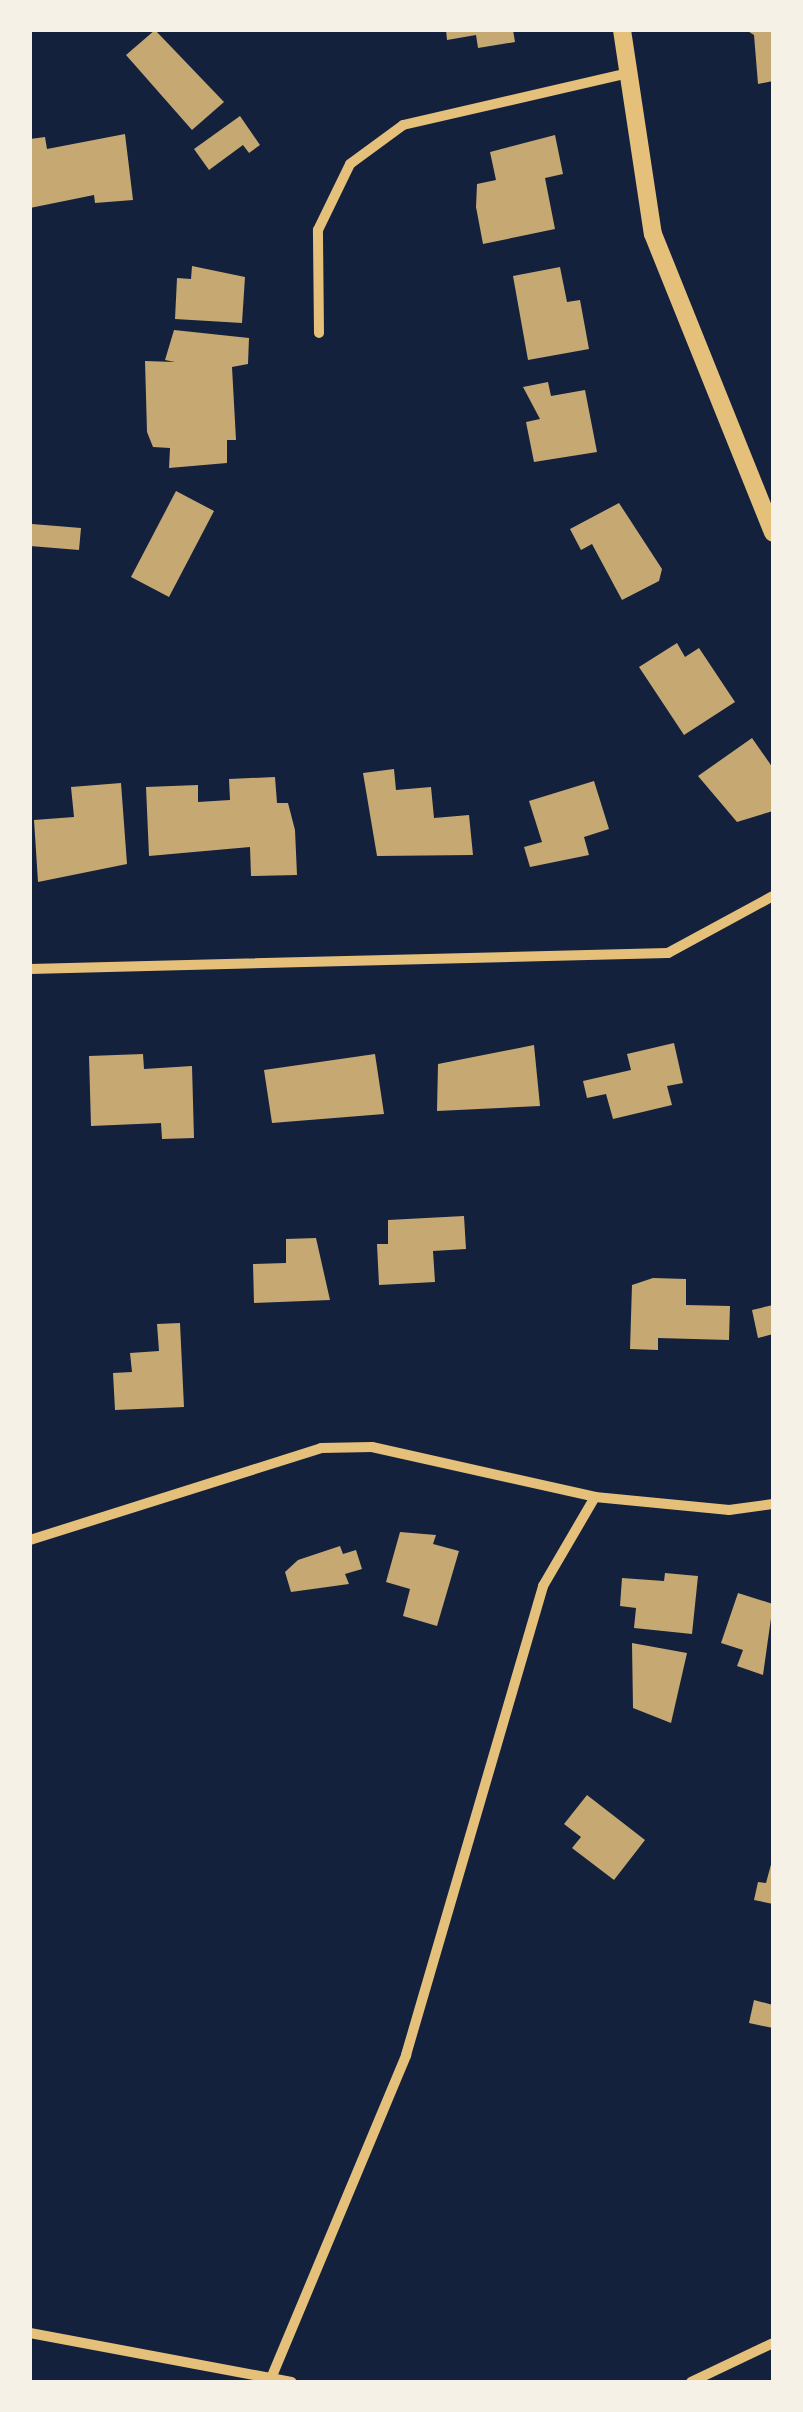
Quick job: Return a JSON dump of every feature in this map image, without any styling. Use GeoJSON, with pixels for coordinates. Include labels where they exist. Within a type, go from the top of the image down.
{"type":"FeatureCollection","features":[{"type":"Feature","properties":{"kind":"street"},"geometry":{"type":"LineString","coordinates":[[622,30],[653,234],[677,311],[773,533]]}},
{"type":"Feature","properties":{"kind":"street"},"geometry":{"type":"LineString","coordinates":[[319,333],[318,230],[350,164],[403,125],[628,74]]}},
{"type":"Feature","properties":{"kind":"street"},"geometry":{"type":"LineString","coordinates":[[30,969],[668,952],[773,896]]}},
{"type":"Feature","properties":{"kind":"street"},"geometry":{"type":"LineString","coordinates":[[30,1540],[321,1448],[372,1447],[595,1498],[729,1510],[773,1504]]}},
{"type":"Feature","properties":{"kind":"street"},"geometry":{"type":"LineString","coordinates":[[272,2376],[406,2055],[543,1586],[595,1498]]}},
{"type":"Feature","properties":{"kind":"street"},"geometry":{"type":"LineString","coordinates":[[30,2333],[292,2382]]}},
{"type":"Feature","properties":{"kind":"street"},"geometry":{"type":"LineString","coordinates":[[691,2382],[773,2343]]}},
{"type":"Feature","properties":{"kind":"building"},"geometry":{"type":"Polygon","coordinates":[[[155,30],[224,102],[192,130],[126,55],[155,30]]]}},
{"type":"Feature","properties":{"kind":"building"},"geometry":{"type":"Polygon","coordinates":[[[446,30],[513,30],[515,42],[478,48],[476,35],[447,40],[446,30]]]}},
{"type":"Feature","properties":{"kind":"building"},"geometry":{"type":"Polygon","coordinates":[[[746,30],[773,30],[773,81],[758,84],[754,35],[746,30]]]}},
{"type":"Feature","properties":{"kind":"building"},"geometry":{"type":"Polygon","coordinates":[[[240,116],[260,145],[249,153],[243,145],[209,170],[194,149],[240,116]]]}},
{"type":"Feature","properties":{"kind":"building"},"geometry":{"type":"Polygon","coordinates":[[[125,134],[133,200],[95,203],[94,195],[30,208],[30,139],[45,137],[47,149],[125,134]]]}},
{"type":"Feature","properties":{"kind":"building"},"geometry":{"type":"Polygon","coordinates":[[[555,135],[563,174],[545,178],[555,229],[483,244],[476,207],[477,184],[496,180],[490,152],[555,135]]]}},
{"type":"Feature","properties":{"kind":"building"},"geometry":{"type":"Polygon","coordinates":[[[192,266],[245,277],[242,323],[175,319],[177,278],[191,279],[192,266]]]}},
{"type":"Feature","properties":{"kind":"building"},"geometry":{"type":"Polygon","coordinates":[[[560,267],[567,302],[580,300],[589,349],[528,360],[513,276],[560,267]]]}},
{"type":"Feature","properties":{"kind":"building"},"geometry":{"type":"Polygon","coordinates":[[[174,330],[249,338],[248,364],[232,367],[236,440],[227,440],[227,463],[169,468],[170,448],[153,447],[147,432],[145,361],[175,362],[165,360],[174,330]]]}},
{"type":"Feature","properties":{"kind":"building"},"geometry":{"type":"Polygon","coordinates":[[[548,382],[551,396],[585,390],[597,452],[534,462],[526,422],[540,419],[523,387],[548,382]]]}},
{"type":"Feature","properties":{"kind":"building"},"geometry":{"type":"Polygon","coordinates":[[[176,491],[214,511],[169,597],[131,577],[176,491]]]}},
{"type":"Feature","properties":{"kind":"building"},"geometry":{"type":"Polygon","coordinates":[[[619,503],[662,569],[659,581],[622,600],[592,544],[581,550],[570,529],[619,503]]]}},
{"type":"Feature","properties":{"kind":"building"},"geometry":{"type":"Polygon","coordinates":[[[32,524],[81,528],[79,550],[30,546],[32,524]]]}},
{"type":"Feature","properties":{"kind":"building"},"geometry":{"type":"Polygon","coordinates":[[[677,643],[685,657],[699,648],[735,702],[684,735],[639,667],[677,643]]]}},
{"type":"Feature","properties":{"kind":"building"},"geometry":{"type":"Polygon","coordinates":[[[752,738],[773,768],[773,811],[737,822],[698,776],[752,738]]]}},
{"type":"Feature","properties":{"kind":"building"},"geometry":{"type":"Polygon","coordinates":[[[394,769],[396,790],[431,787],[434,818],[469,815],[473,855],[377,856],[363,773],[394,769]]]}},
{"type":"Feature","properties":{"kind":"building"},"geometry":{"type":"Polygon","coordinates":[[[275,777],[277,803],[288,803],[295,830],[297,875],[251,876],[250,847],[149,856],[146,787],[198,785],[198,802],[230,800],[229,779],[275,777]]]}},
{"type":"Feature","properties":{"kind":"building"},"geometry":{"type":"Polygon","coordinates":[[[594,781],[609,829],[584,837],[589,855],[530,867],[524,847],[542,842],[529,801],[594,781]]]}},
{"type":"Feature","properties":{"kind":"building"},"geometry":{"type":"Polygon","coordinates":[[[121,783],[127,864],[38,882],[34,820],[74,817],[71,787],[121,783]]]}},
{"type":"Feature","properties":{"kind":"building"},"geometry":{"type":"Polygon","coordinates":[[[674,1043],[683,1083],[667,1086],[672,1105],[613,1119],[606,1094],[587,1098],[583,1081],[631,1070],[627,1054],[674,1043]]]}},
{"type":"Feature","properties":{"kind":"building"},"geometry":{"type":"Polygon","coordinates":[[[534,1045],[540,1106],[437,1111],[438,1064],[534,1045]]]}},
{"type":"Feature","properties":{"kind":"building"},"geometry":{"type":"Polygon","coordinates":[[[143,1054],[144,1069],[192,1066],[194,1138],[162,1139],[161,1123],[91,1126],[89,1056],[143,1054]]]}},
{"type":"Feature","properties":{"kind":"building"},"geometry":{"type":"Polygon","coordinates":[[[375,1054],[384,1114],[272,1123],[264,1070],[375,1054]]]}},
{"type":"Feature","properties":{"kind":"building"},"geometry":{"type":"Polygon","coordinates":[[[464,1216],[466,1249],[433,1251],[435,1282],[379,1285],[377,1244],[388,1244],[388,1220],[464,1216]]]}},
{"type":"Feature","properties":{"kind":"building"},"geometry":{"type":"Polygon","coordinates":[[[316,1238],[330,1300],[254,1303],[253,1264],[286,1263],[286,1239],[316,1238]]]}},
{"type":"Feature","properties":{"kind":"building"},"geometry":{"type":"Polygon","coordinates":[[[653,1278],[686,1279],[686,1305],[730,1306],[729,1340],[658,1338],[658,1350],[630,1349],[632,1285],[653,1278]]]}},
{"type":"Feature","properties":{"kind":"building"},"geometry":{"type":"Polygon","coordinates":[[[773,1305],[773,1334],[758,1338],[752,1310],[773,1305]]]}},
{"type":"Feature","properties":{"kind":"building"},"geometry":{"type":"Polygon","coordinates":[[[180,1323],[184,1407],[115,1410],[113,1373],[132,1372],[130,1353],[159,1351],[157,1324],[180,1323]]]}},
{"type":"Feature","properties":{"kind":"building"},"geometry":{"type":"Polygon","coordinates":[[[400,1532],[436,1535],[433,1544],[459,1551],[437,1626],[403,1616],[410,1589],[386,1582],[400,1532]]]}},
{"type":"Feature","properties":{"kind":"building"},"geometry":{"type":"Polygon","coordinates":[[[340,1546],[343,1554],[356,1550],[362,1569],[345,1574],[349,1584],[291,1592],[285,1572],[298,1560],[340,1546]]]}},
{"type":"Feature","properties":{"kind":"building"},"geometry":{"type":"Polygon","coordinates":[[[665,1573],[698,1576],[692,1634],[634,1628],[636,1608],[620,1606],[622,1578],[664,1581],[665,1573]]]}},
{"type":"Feature","properties":{"kind":"building"},"geometry":{"type":"Polygon","coordinates":[[[738,1593],[773,1604],[763,1675],[737,1666],[743,1650],[721,1643],[738,1593]]]}},
{"type":"Feature","properties":{"kind":"building"},"geometry":{"type":"Polygon","coordinates":[[[632,1643],[687,1653],[671,1723],[633,1708],[632,1643]]]}},
{"type":"Feature","properties":{"kind":"building"},"geometry":{"type":"Polygon","coordinates":[[[587,1795],[645,1840],[614,1880],[572,1848],[581,1837],[564,1824],[587,1795]]]}},
{"type":"Feature","properties":{"kind":"building"},"geometry":{"type":"Polygon","coordinates":[[[773,1857],[773,1904],[754,1900],[758,1882],[766,1883],[773,1857]]]}},
{"type":"Feature","properties":{"kind":"building"},"geometry":{"type":"Polygon","coordinates":[[[754,2000],[773,2005],[773,2028],[749,2023],[754,2000]]]}}]}
